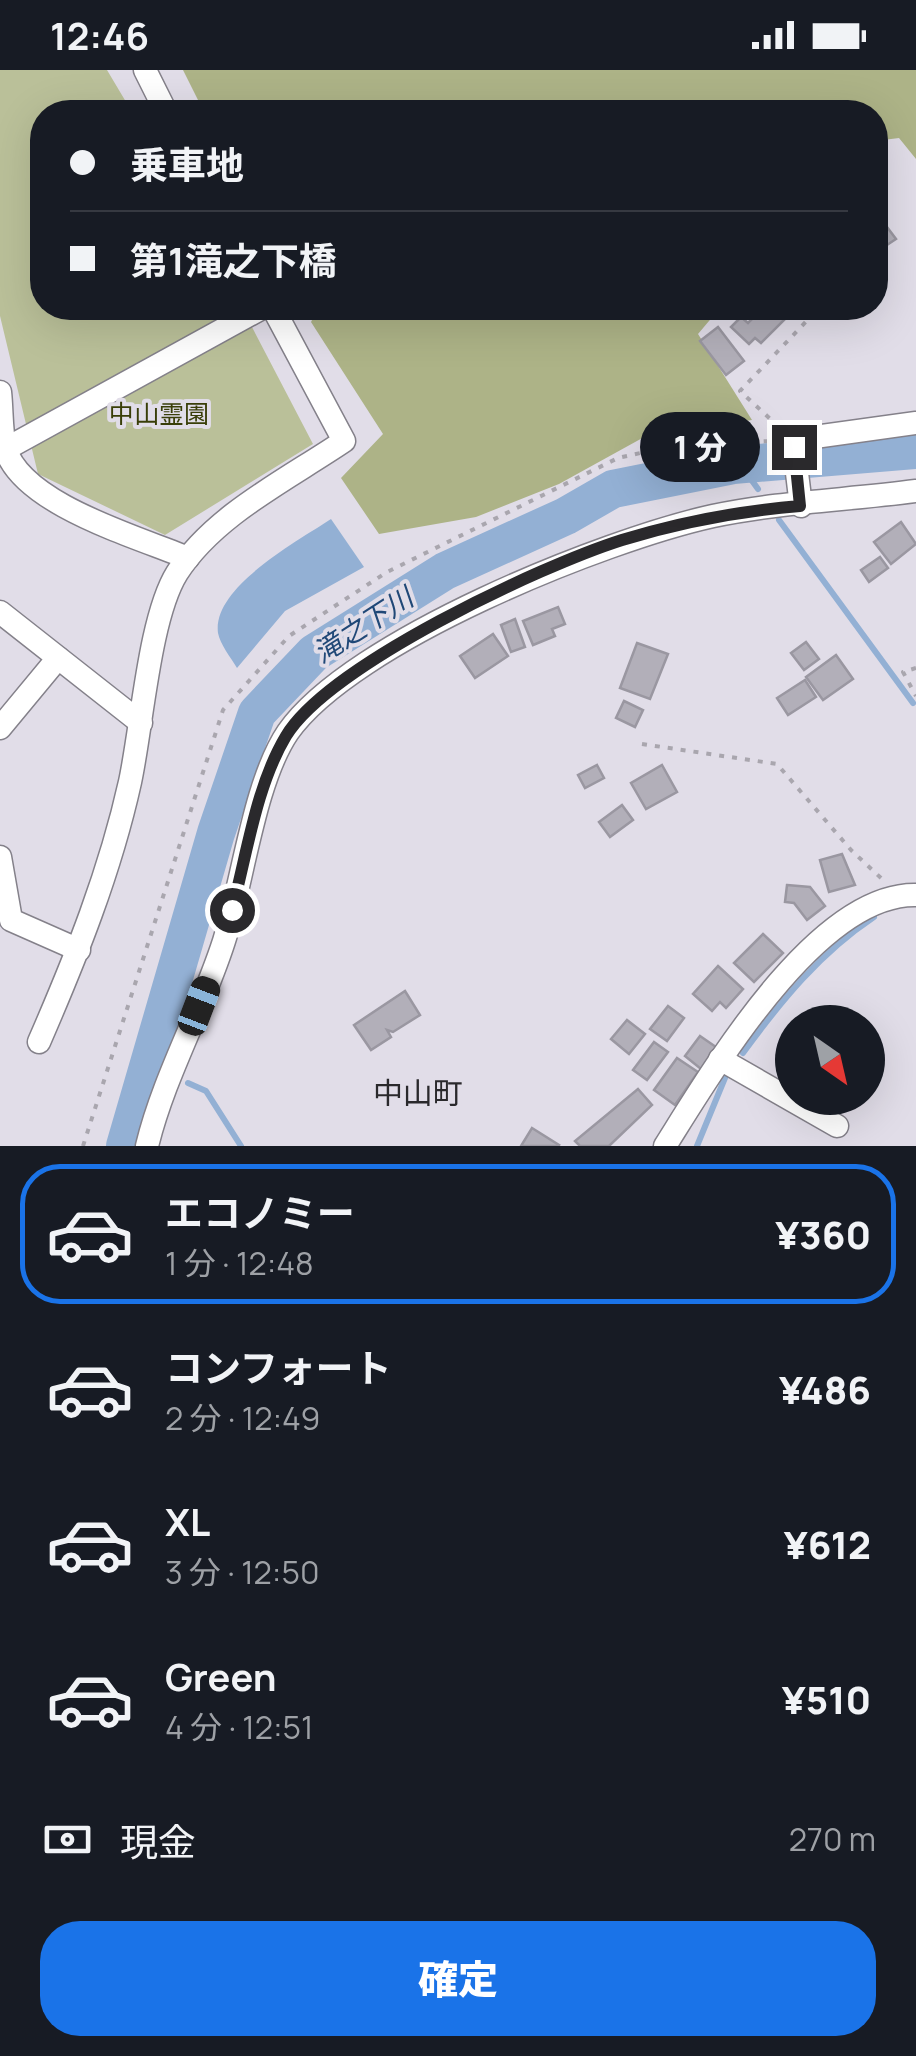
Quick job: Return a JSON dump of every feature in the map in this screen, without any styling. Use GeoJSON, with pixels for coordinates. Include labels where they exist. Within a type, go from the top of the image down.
{"type":"FeatureCollection","features":[{"type":"Feature","properties":{"kind":"street"},"geometry":{"type":"LineString","coordinates":[[145,70],[160,100]]}},
{"type":"Feature","properties":{"kind":"street"},"geometry":{"type":"LineString","coordinates":[[3,450],[240,320]]}},
{"type":"Feature","properties":{"kind":"street"},"geometry":{"type":"LineString","coordinates":[[39,1042],[79,950],[129,786],[160,624],[174,577],[221,524],[344,442],[280,320]]}},
{"type":"Feature","properties":{"kind":"street"},"geometry":{"type":"LineString","coordinates":[[0,392],[3,450],[44,496],[188,558]]}},
{"type":"Feature","properties":{"kind":"street"},"geometry":{"type":"LineString","coordinates":[[800,501],[794,444],[916,423]]}},
{"type":"Feature","properties":{"kind":"street"},"geometry":{"type":"LineString","coordinates":[[147,1146],[224,942],[274,758],[315,699],[412,638],[520,583],[618,542],[715,515],[800,501],[916,491]]}},
{"type":"Feature","properties":{"kind":"street"},"geometry":{"type":"LineString","coordinates":[[0,612],[141,722]]}},
{"type":"Feature","properties":{"kind":"street"},"geometry":{"type":"LineString","coordinates":[[0,728],[58,658]]}},
{"type":"Feature","properties":{"kind":"street"},"geometry":{"type":"LineString","coordinates":[[0,858],[11,920],[79,950]]}},
{"type":"Feature","properties":{"kind":"street"},"geometry":{"type":"LineString","coordinates":[[665,1146],[720,1059],[828,930],[859,909],[908,895],[916,880]]}},
{"type":"Feature","properties":{"kind":"street"},"geometry":{"type":"LineString","coordinates":[[720,1059],[837,1126]]}},
{"type":"Feature","properties":{"kind":"path"},"geometry":{"type":"LineString","coordinates":[[794,444],[740,392],[808,320]]}},
{"type":"Feature","properties":{"kind":"path"},"geometry":{"type":"LineString","coordinates":[[916,668],[903,672],[916,696]]}},
{"type":"Feature","properties":{"kind":"path"},"geometry":{"type":"LineString","coordinates":[[642,744],[777,764],[851,850],[908,895]]}},
{"type":"Feature","properties":{"kind":"green space","name":"中山霊園"},"geometry":{"type":"Polygon","coordinates":[[[0,70],[107,70],[125,100],[30,100],[30,320],[248,320],[313,444],[165,535],[38,474],[0,316],[0,70]]]}},
{"type":"Feature","properties":{"kind":"green space"},"geometry":{"type":"Polygon","coordinates":[[[183,70],[916,70],[916,159],[899,138],[888,139],[888,100],[198,100],[183,70]]]}},
{"type":"Feature","properties":{"kind":"green space"},"geometry":{"type":"Polygon","coordinates":[[[710,320],[698,334],[752,420],[646,436],[559,484],[476,517],[379,534],[341,478],[383,434],[311,322],[710,320]]]}},
{"type":"Feature","properties":{"kind":"water"},"geometry":{"type":"Polygon","coordinates":[[[331,519],[364,567],[285,611],[237,668],[218,633],[228,599],[260,567],[331,519]]]}},
{"type":"Feature","properties":{"kind":"building"},"geometry":{"type":"Polygon","coordinates":[[[888,228],[896,239],[888,244],[888,228]]]}},
{"type":"Feature","properties":{"kind":"building"},"geometry":{"type":"Polygon","coordinates":[[[738,320],[784,320],[761,343],[755,338],[749,344],[731,327],[738,320]]]}},
{"type":"Feature","properties":{"kind":"building"},"geometry":{"type":"Polygon","coordinates":[[[718,327],[744,361],[726,375],[700,341],[718,327]]]}},
{"type":"Feature","properties":{"kind":"building"},"geometry":{"type":"Polygon","coordinates":[[[901,522],[916,544],[891,564],[874,542],[901,522]]]}},
{"type":"Feature","properties":{"kind":"building"},"geometry":{"type":"Polygon","coordinates":[[[880,557],[888,568],[869,582],[861,570],[880,557]]]}},
{"type":"Feature","properties":{"kind":"building"},"geometry":{"type":"Polygon","coordinates":[[[558,607],[565,624],[552,629],[555,636],[533,645],[523,621],[558,607]]]}},
{"type":"Feature","properties":{"kind":"building"},"geometry":{"type":"Polygon","coordinates":[[[515,619],[525,647],[511,652],[501,625],[515,619]]]}},
{"type":"Feature","properties":{"kind":"building"},"geometry":{"type":"Polygon","coordinates":[[[493,634],[508,656],[475,678],[460,656],[493,634]]]}},
{"type":"Feature","properties":{"kind":"building"},"geometry":{"type":"Polygon","coordinates":[[[806,642],[819,659],[804,670],[791,653],[806,642]]]}},
{"type":"Feature","properties":{"kind":"building"},"geometry":{"type":"Polygon","coordinates":[[[637,643],[668,654],[650,699],[620,688],[637,643]]]}},
{"type":"Feature","properties":{"kind":"building"},"geometry":{"type":"Polygon","coordinates":[[[836,655],[853,679],[823,700],[806,677],[836,655]]]}},
{"type":"Feature","properties":{"kind":"building"},"geometry":{"type":"Polygon","coordinates":[[[805,680],[816,697],[788,715],[777,698],[805,680]]]}},
{"type":"Feature","properties":{"kind":"building"},"geometry":{"type":"Polygon","coordinates":[[[624,701],[643,710],[635,727],[616,718],[624,701]]]}},
{"type":"Feature","properties":{"kind":"building"},"geometry":{"type":"Polygon","coordinates":[[[597,765],[604,778],[585,788],[578,775],[597,765]]]}},
{"type":"Feature","properties":{"kind":"building"},"geometry":{"type":"Polygon","coordinates":[[[662,765],[677,792],[646,809],[631,783],[662,765]]]}},
{"type":"Feature","properties":{"kind":"building"},"geometry":{"type":"Polygon","coordinates":[[[622,805],[633,820],[610,837],[599,822],[622,805]]]}},
{"type":"Feature","properties":{"kind":"building"},"geometry":{"type":"Polygon","coordinates":[[[842,854],[855,885],[829,892],[820,860],[842,854]]]}},
{"type":"Feature","properties":{"kind":"building"},"geometry":{"type":"Polygon","coordinates":[[[787,885],[810,887],[825,906],[807,920],[794,903],[785,902],[787,885]]]}},
{"type":"Feature","properties":{"kind":"building"},"geometry":{"type":"Polygon","coordinates":[[[763,934],[783,953],[754,982],[734,963],[763,934]]]}},
{"type":"Feature","properties":{"kind":"building"},"geometry":{"type":"Polygon","coordinates":[[[718,966],[743,989],[726,1008],[720,1002],[712,1011],[693,994],[718,966]]]}},
{"type":"Feature","properties":{"kind":"building"},"geometry":{"type":"Polygon","coordinates":[[[405,991],[420,1015],[393,1032],[387,1030],[391,1037],[371,1050],[354,1025],[405,991]]]}},
{"type":"Feature","properties":{"kind":"building"},"geometry":{"type":"Polygon","coordinates":[[[668,1006],[684,1018],[667,1041],[650,1029],[668,1006]]]}},
{"type":"Feature","properties":{"kind":"building"},"geometry":{"type":"Polygon","coordinates":[[[627,1020],[645,1034],[629,1054],[611,1039],[627,1020]]]}},
{"type":"Feature","properties":{"kind":"building"},"geometry":{"type":"Polygon","coordinates":[[[700,1036],[716,1047],[701,1069],[685,1056],[700,1036]]]}},
{"type":"Feature","properties":{"kind":"building"},"geometry":{"type":"Polygon","coordinates":[[[654,1042],[668,1052],[647,1080],[633,1070],[654,1042]]]}},
{"type":"Feature","properties":{"kind":"building"},"geometry":{"type":"Polygon","coordinates":[[[677,1058],[698,1072],[675,1105],[654,1090],[677,1058]]]}},
{"type":"Feature","properties":{"kind":"building"},"geometry":{"type":"Polygon","coordinates":[[[638,1089],[652,1105],[609,1146],[580,1146],[575,1141],[638,1089]]]}},
{"type":"Feature","properties":{"kind":"building"},"geometry":{"type":"Polygon","coordinates":[[[532,1128],[559,1145],[521,1146],[532,1128]]]}},
{"type":"Feature","properties":{"kind":"waterway","name":"滝之下川"},"geometry":{"type":"LineString","coordinates":[[125,1146],[216,833],[257,713],[314,653],[445,571],[566,516],[613,489],[733,465],[916,450]]}},
{"type":"Feature","properties":{"kind":"waterway"},"geometry":{"type":"LineString","coordinates":[[740,464],[758,489]]}},
{"type":"Feature","properties":{"kind":"waterway"},"geometry":{"type":"LineString","coordinates":[[779,520],[913,703]]}},
{"type":"Feature","properties":{"kind":"waterway"},"geometry":{"type":"LineString","coordinates":[[743,1053],[802,979],[874,917]]}},
{"type":"Feature","properties":{"kind":"waterway"},"geometry":{"type":"LineString","coordinates":[[151,1066],[157,1069]]}},
{"type":"Feature","properties":{"kind":"waterway"},"geometry":{"type":"LineString","coordinates":[[697,1146],[727,1073]]}},
{"type":"Feature","properties":{"kind":"waterway"},"geometry":{"type":"LineString","coordinates":[[188,1083],[206,1091],[241,1146]]}},
{"type":"Feature","properties":{"kind":"district","name":"中山町"},"geometry":{"type":"Point","coordinates":[418,1094]}},
{"type":"Feature","properties":{"kind":"route"},"geometry":{"type":"LineString","coordinates":[[232,910],[274,758],[287,734],[315,699],[373,658],[520,583],[618,542],[715,515],[800,506],[794,447]]}}]}
